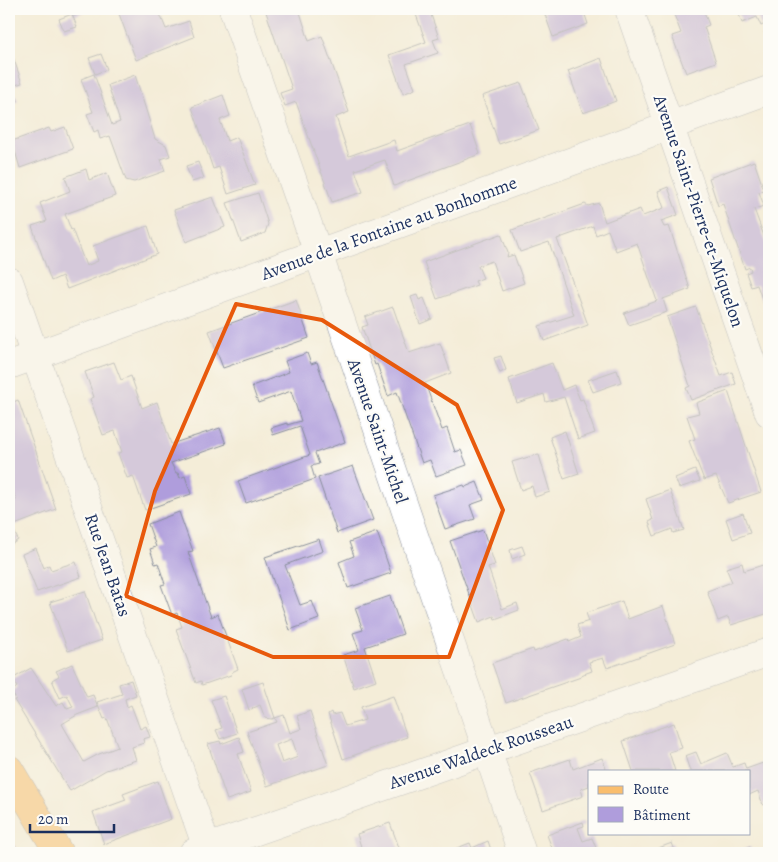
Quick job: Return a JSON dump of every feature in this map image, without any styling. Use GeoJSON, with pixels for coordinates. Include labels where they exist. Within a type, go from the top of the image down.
{"type":"FeatureCollection","features":[{"type":"Feature","properties":{"kind":"main road"},"geometry":{"type":"LineString","coordinates":[[9,769],[59,853]]}},
{"type":"Feature","properties":{"kind":"street","name":"Avenue Saint-Michel"},"geometry":{"type":"LineString","coordinates":[[233,9],[522,853]]}},
{"type":"Feature","properties":{"kind":"street","name":"Avenue Saint-Pierre-et-Miquelon"},"geometry":{"type":"LineString","coordinates":[[629,9],[769,412]]}},
{"type":"Feature","properties":{"kind":"street","name":"Avenue de la Fontaine au Bonhomme"},"geometry":{"type":"LineString","coordinates":[[9,365],[769,90]]}},
{"type":"Feature","properties":{"kind":"street","name":"Rue Jean Batas"},"geometry":{"type":"LineString","coordinates":[[9,281],[200,851]]}},
{"type":"Feature","properties":{"kind":"street","name":"Avenue Waldeck Rousseau"},"geometry":{"type":"LineString","coordinates":[[200,851],[769,652]]}},
{"type":"Feature","properties":{"kind":"highlighted area"},"geometry":{"type":"Polygon","coordinates":[[[236,304],[322,320],[457,405],[503,510],[449,657],[273,657],[126,596],[155,491],[236,304]]]}},
{"type":"Feature","properties":{"kind":"building"},"geometry":{"type":"Polygon","coordinates":[[[71,9],[90,9],[74,16],[71,9]]]}},
{"type":"Feature","properties":{"kind":"building"},"geometry":{"type":"Polygon","coordinates":[[[126,9],[158,9],[166,29],[189,21],[194,37],[136,60],[118,11],[126,9]]]}},
{"type":"Feature","properties":{"kind":"building"},"geometry":{"type":"Polygon","coordinates":[[[265,9],[299,9],[309,41],[322,36],[349,112],[336,117],[349,156],[394,140],[397,151],[470,125],[480,154],[394,186],[385,160],[355,170],[363,192],[332,202],[296,102],[285,106],[280,93],[292,89],[265,9]]]}},
{"type":"Feature","properties":{"kind":"building"},"geometry":{"type":"Polygon","coordinates":[[[414,9],[429,9],[439,38],[433,40],[438,53],[406,64],[415,89],[403,94],[389,55],[426,42],[414,9]]]}},
{"type":"Feature","properties":{"kind":"building"},"geometry":{"type":"Polygon","coordinates":[[[543,9],[583,9],[588,24],[553,37],[543,9]]]}},
{"type":"Feature","properties":{"kind":"building"},"geometry":{"type":"Polygon","coordinates":[[[664,9],[703,9],[709,25],[704,27],[716,62],[686,73],[672,36],[681,33],[673,12],[665,14],[664,9]]]}},
{"type":"Feature","properties":{"kind":"building"},"geometry":{"type":"Polygon","coordinates":[[[737,9],[769,9],[769,46],[764,32],[767,31],[765,24],[761,26],[757,17],[742,23],[737,9]]]}},
{"type":"Feature","properties":{"kind":"building"},"geometry":{"type":"Polygon","coordinates":[[[72,14],[77,27],[64,31],[59,19],[72,14]]]}},
{"type":"Feature","properties":{"kind":"building"},"geometry":{"type":"Polygon","coordinates":[[[11,51],[22,83],[12,86],[18,101],[9,105],[9,52],[11,51]]]}},
{"type":"Feature","properties":{"kind":"building"},"geometry":{"type":"Polygon","coordinates":[[[101,54],[107,69],[95,74],[89,58],[101,54]]]}},
{"type":"Feature","properties":{"kind":"building"},"geometry":{"type":"Polygon","coordinates":[[[601,58],[616,101],[583,113],[568,71],[601,58]]]}},
{"type":"Feature","properties":{"kind":"building"},"geometry":{"type":"Polygon","coordinates":[[[94,74],[112,125],[120,122],[108,85],[135,75],[155,139],[166,145],[170,156],[161,159],[165,171],[134,182],[126,180],[110,136],[100,139],[98,130],[94,132],[87,114],[93,112],[81,79],[94,74]]]}},
{"type":"Feature","properties":{"kind":"building"},"geometry":{"type":"Polygon","coordinates":[[[521,83],[539,130],[499,144],[482,96],[521,83]]]}},
{"type":"Feature","properties":{"kind":"building"},"geometry":{"type":"Polygon","coordinates":[[[223,95],[230,116],[220,120],[227,141],[237,137],[255,185],[228,194],[219,167],[213,169],[192,107],[223,95]]]}},
{"type":"Feature","properties":{"kind":"building"},"geometry":{"type":"Polygon","coordinates":[[[65,127],[73,149],[20,168],[12,141],[49,128],[51,132],[65,127]]]}},
{"type":"Feature","properties":{"kind":"building"},"geometry":{"type":"Polygon","coordinates":[[[754,161],[764,190],[759,192],[764,206],[754,209],[769,250],[769,261],[767,261],[769,265],[769,312],[767,313],[757,285],[751,287],[746,273],[751,271],[750,267],[745,269],[723,204],[718,206],[709,178],[754,161]]]}},
{"type":"Feature","properties":{"kind":"building"},"geometry":{"type":"Polygon","coordinates":[[[198,162],[204,178],[192,182],[186,166],[198,162]]]}},
{"type":"Feature","properties":{"kind":"building"},"geometry":{"type":"Polygon","coordinates":[[[86,169],[89,180],[107,173],[115,196],[65,214],[86,266],[98,261],[93,246],[148,226],[157,254],[67,289],[62,276],[51,281],[32,226],[47,221],[40,203],[70,191],[65,177],[86,169]]]}},
{"type":"Feature","properties":{"kind":"building"},"geometry":{"type":"Polygon","coordinates":[[[668,187],[678,215],[661,221],[664,227],[669,226],[690,289],[663,299],[667,312],[629,325],[624,313],[657,301],[637,243],[616,251],[608,230],[596,235],[593,226],[557,239],[588,325],[544,341],[539,326],[574,315],[549,242],[520,252],[512,230],[585,204],[588,206],[599,203],[605,222],[640,209],[643,216],[664,208],[658,191],[668,187]]]}},
{"type":"Feature","properties":{"kind":"building"},"geometry":{"type":"Polygon","coordinates":[[[258,193],[268,224],[265,233],[241,242],[227,203],[258,193]]]}},
{"type":"Feature","properties":{"kind":"building"},"geometry":{"type":"Polygon","coordinates":[[[213,197],[225,227],[186,242],[174,210],[213,197]]]}},
{"type":"Feature","properties":{"kind":"building"},"geometry":{"type":"Polygon","coordinates":[[[501,234],[508,253],[507,257],[514,255],[524,283],[502,291],[492,261],[478,266],[483,278],[475,281],[477,285],[437,299],[424,262],[501,234]]]}},
{"type":"Feature","properties":{"kind":"building"},"geometry":{"type":"Polygon","coordinates":[[[417,295],[419,300],[424,298],[432,319],[420,324],[411,297],[417,295]]]}},
{"type":"Feature","properties":{"kind":"building"},"geometry":{"type":"Polygon","coordinates":[[[296,300],[309,338],[223,368],[209,331],[296,300]]]}},
{"type":"Feature","properties":{"kind":"building"},"geometry":{"type":"Polygon","coordinates":[[[393,307],[409,353],[440,343],[451,373],[425,383],[442,430],[447,428],[455,452],[461,450],[467,465],[436,476],[430,460],[422,463],[397,392],[388,396],[362,327],[368,325],[365,317],[393,307]]]}},
{"type":"Feature","properties":{"kind":"building"},"geometry":{"type":"Polygon","coordinates":[[[696,307],[721,376],[732,372],[736,384],[691,400],[686,388],[690,386],[667,317],[696,307]]]}},
{"type":"Feature","properties":{"kind":"building"},"geometry":{"type":"Polygon","coordinates":[[[307,353],[311,364],[317,362],[345,442],[315,453],[319,464],[311,466],[315,479],[246,503],[238,481],[310,455],[300,426],[273,435],[271,428],[301,421],[291,391],[258,403],[252,386],[289,372],[285,361],[307,353]]]}},
{"type":"Feature","properties":{"kind":"building"},"geometry":{"type":"Polygon","coordinates":[[[501,356],[506,370],[500,373],[494,358],[501,356]]]}},
{"type":"Feature","properties":{"kind":"building"},"geometry":{"type":"Polygon","coordinates":[[[114,362],[121,380],[131,376],[142,408],[157,402],[171,444],[220,428],[226,444],[171,463],[180,478],[185,476],[191,494],[145,510],[133,476],[127,478],[118,453],[122,452],[115,431],[103,435],[90,399],[94,397],[85,372],[114,362]]]}},
{"type":"Feature","properties":{"kind":"building"},"geometry":{"type":"Polygon","coordinates":[[[552,363],[562,390],[574,385],[580,400],[583,399],[595,433],[578,439],[564,397],[546,402],[544,394],[517,403],[509,379],[552,363]]]}},
{"type":"Feature","properties":{"kind":"building"},"geometry":{"type":"Polygon","coordinates":[[[617,370],[621,382],[593,392],[588,380],[617,370]]]}},
{"type":"Feature","properties":{"kind":"building"},"geometry":{"type":"Polygon","coordinates":[[[728,391],[761,492],[728,503],[716,476],[704,480],[689,441],[695,439],[687,416],[699,413],[696,403],[728,391]]]}},
{"type":"Feature","properties":{"kind":"building"},"geometry":{"type":"Polygon","coordinates":[[[18,400],[56,509],[12,526],[9,515],[9,503],[16,500],[9,479],[9,404],[18,400]]]}},
{"type":"Feature","properties":{"kind":"building"},"geometry":{"type":"Polygon","coordinates":[[[565,431],[579,474],[564,479],[550,437],[565,431]]]}},
{"type":"Feature","properties":{"kind":"building"},"geometry":{"type":"Polygon","coordinates":[[[539,455],[550,492],[535,497],[532,486],[521,490],[512,462],[539,455]]]}},
{"type":"Feature","properties":{"kind":"building"},"geometry":{"type":"Polygon","coordinates":[[[353,466],[373,520],[337,533],[318,478],[353,466]]]}},
{"type":"Feature","properties":{"kind":"building"},"geometry":{"type":"Polygon","coordinates":[[[695,470],[700,481],[679,488],[675,478],[695,470]]]}},
{"type":"Feature","properties":{"kind":"building"},"geometry":{"type":"Polygon","coordinates":[[[477,482],[484,500],[470,505],[475,519],[445,529],[433,495],[477,482]]]}},
{"type":"Feature","properties":{"kind":"building"},"geometry":{"type":"Polygon","coordinates":[[[670,490],[684,530],[673,533],[672,529],[654,536],[649,522],[653,520],[646,499],[670,490]]]}},
{"type":"Feature","properties":{"kind":"building"},"geometry":{"type":"Polygon","coordinates":[[[179,512],[193,551],[188,552],[211,617],[218,614],[238,669],[232,672],[231,675],[202,685],[201,681],[196,683],[176,629],[182,627],[177,613],[172,615],[161,585],[165,584],[158,563],[155,564],[150,549],[156,547],[148,524],[179,512]]]}},
{"type":"Feature","properties":{"kind":"building"},"geometry":{"type":"Polygon","coordinates":[[[743,513],[750,533],[733,539],[726,519],[743,513]]]}},
{"type":"Feature","properties":{"kind":"building"},"geometry":{"type":"Polygon","coordinates":[[[483,530],[495,565],[488,567],[502,609],[517,603],[519,610],[495,619],[494,616],[479,622],[450,541],[483,530]]]}},
{"type":"Feature","properties":{"kind":"building"},"geometry":{"type":"Polygon","coordinates":[[[14,531],[18,540],[9,546],[9,533],[14,531]]]}},
{"type":"Feature","properties":{"kind":"building"},"geometry":{"type":"Polygon","coordinates":[[[377,532],[391,573],[348,588],[339,562],[354,556],[349,542],[377,532]]]}},
{"type":"Feature","properties":{"kind":"building"},"geometry":{"type":"Polygon","coordinates":[[[319,539],[323,551],[285,565],[300,605],[312,601],[319,619],[290,630],[265,557],[319,539]]]}},
{"type":"Feature","properties":{"kind":"building"},"geometry":{"type":"Polygon","coordinates":[[[522,546],[525,554],[512,559],[510,550],[522,546]]]}},
{"type":"Feature","properties":{"kind":"building"},"geometry":{"type":"Polygon","coordinates":[[[36,548],[44,568],[49,565],[51,570],[76,562],[81,577],[37,592],[22,554],[36,548]]]}},
{"type":"Feature","properties":{"kind":"building"},"geometry":{"type":"Polygon","coordinates":[[[742,563],[744,571],[769,563],[769,613],[731,625],[728,617],[718,621],[707,591],[732,582],[726,568],[742,563]]]}},
{"type":"Feature","properties":{"kind":"building"},"geometry":{"type":"Polygon","coordinates":[[[85,591],[102,640],[68,651],[50,602],[85,591]]]}},
{"type":"Feature","properties":{"kind":"building"},"geometry":{"type":"Polygon","coordinates":[[[390,596],[403,634],[365,647],[376,680],[354,688],[343,655],[359,650],[353,633],[363,630],[355,608],[390,596]]]}},
{"type":"Feature","properties":{"kind":"building"},"geometry":{"type":"Polygon","coordinates":[[[622,601],[628,619],[663,606],[675,644],[607,668],[603,658],[589,662],[592,671],[581,675],[581,677],[506,703],[492,663],[533,649],[534,652],[568,639],[569,642],[581,637],[577,625],[589,621],[586,613],[622,601]]]}},
{"type":"Feature","properties":{"kind":"building"},"geometry":{"type":"Polygon","coordinates":[[[72,664],[87,697],[93,695],[98,707],[77,715],[62,724],[84,762],[118,747],[107,718],[104,719],[97,702],[122,694],[119,684],[131,680],[136,695],[125,699],[127,707],[131,705],[140,729],[146,726],[150,737],[143,739],[144,743],[132,747],[136,760],[106,770],[70,791],[14,700],[16,699],[11,692],[17,687],[12,679],[31,668],[56,706],[63,702],[67,709],[73,707],[67,695],[60,698],[52,680],[59,676],[56,671],[72,664]]]}},
{"type":"Feature","properties":{"kind":"building"},"geometry":{"type":"Polygon","coordinates":[[[263,682],[275,718],[272,719],[265,718],[260,705],[249,710],[242,689],[263,682]]]}},
{"type":"Feature","properties":{"kind":"building"},"geometry":{"type":"Polygon","coordinates":[[[224,696],[237,733],[220,739],[216,730],[222,728],[211,700],[224,696]]]}},
{"type":"Feature","properties":{"kind":"building"},"geometry":{"type":"Polygon","coordinates":[[[393,696],[407,737],[343,759],[328,714],[331,712],[332,715],[340,713],[345,726],[365,720],[361,707],[393,696]]]}},
{"type":"Feature","properties":{"kind":"building"},"geometry":{"type":"Polygon","coordinates":[[[310,711],[328,765],[267,786],[247,732],[277,722],[275,718],[284,715],[290,733],[301,729],[297,716],[310,711]],[[292,739],[276,745],[282,763],[298,757],[292,739]]]}},
{"type":"Feature","properties":{"kind":"building"},"geometry":{"type":"Polygon","coordinates":[[[674,723],[682,748],[669,752],[675,770],[633,770],[623,741],[674,723]]]}},
{"type":"Feature","properties":{"kind":"building"},"geometry":{"type":"Polygon","coordinates":[[[239,737],[244,752],[238,754],[251,792],[227,800],[208,744],[220,741],[221,744],[239,737]]]}},
{"type":"Feature","properties":{"kind":"building"},"geometry":{"type":"Polygon","coordinates":[[[696,752],[701,764],[727,753],[733,767],[744,763],[746,769],[763,763],[767,773],[769,772],[769,802],[763,805],[758,791],[750,795],[750,770],[690,770],[685,756],[696,752]]]}},
{"type":"Feature","properties":{"kind":"building"},"geometry":{"type":"Polygon","coordinates":[[[602,758],[607,770],[588,770],[588,786],[581,789],[583,796],[543,810],[530,773],[570,759],[573,769],[602,758]]]}},
{"type":"Feature","properties":{"kind":"building"},"geometry":{"type":"Polygon","coordinates":[[[158,781],[171,819],[104,844],[93,812],[126,800],[123,794],[158,781]]]}},
{"type":"Feature","properties":{"kind":"building"},"geometry":{"type":"Polygon","coordinates":[[[583,822],[584,826],[578,828],[583,841],[592,838],[596,848],[591,850],[593,853],[554,853],[547,835],[583,822]]]}},
{"type":"Feature","properties":{"kind":"building"},"geometry":{"type":"Polygon","coordinates":[[[390,823],[401,853],[363,853],[357,834],[390,823]]]}},
{"type":"Feature","properties":{"kind":"building"},"geometry":{"type":"Polygon","coordinates":[[[9,837],[19,853],[9,853],[9,837]]]}},
{"type":"Feature","properties":{"kind":"building"},"geometry":{"type":"Polygon","coordinates":[[[488,841],[492,853],[444,853],[470,843],[472,848],[488,841]]]}},
{"type":"Feature","properties":{"kind":"building"},"geometry":{"type":"Polygon","coordinates":[[[672,843],[676,853],[645,853],[672,843]]]}},
{"type":"Feature","properties":{"kind":"building"},"geometry":{"type":"Polygon","coordinates":[[[750,847],[752,853],[733,853],[750,847]]]}}]}
